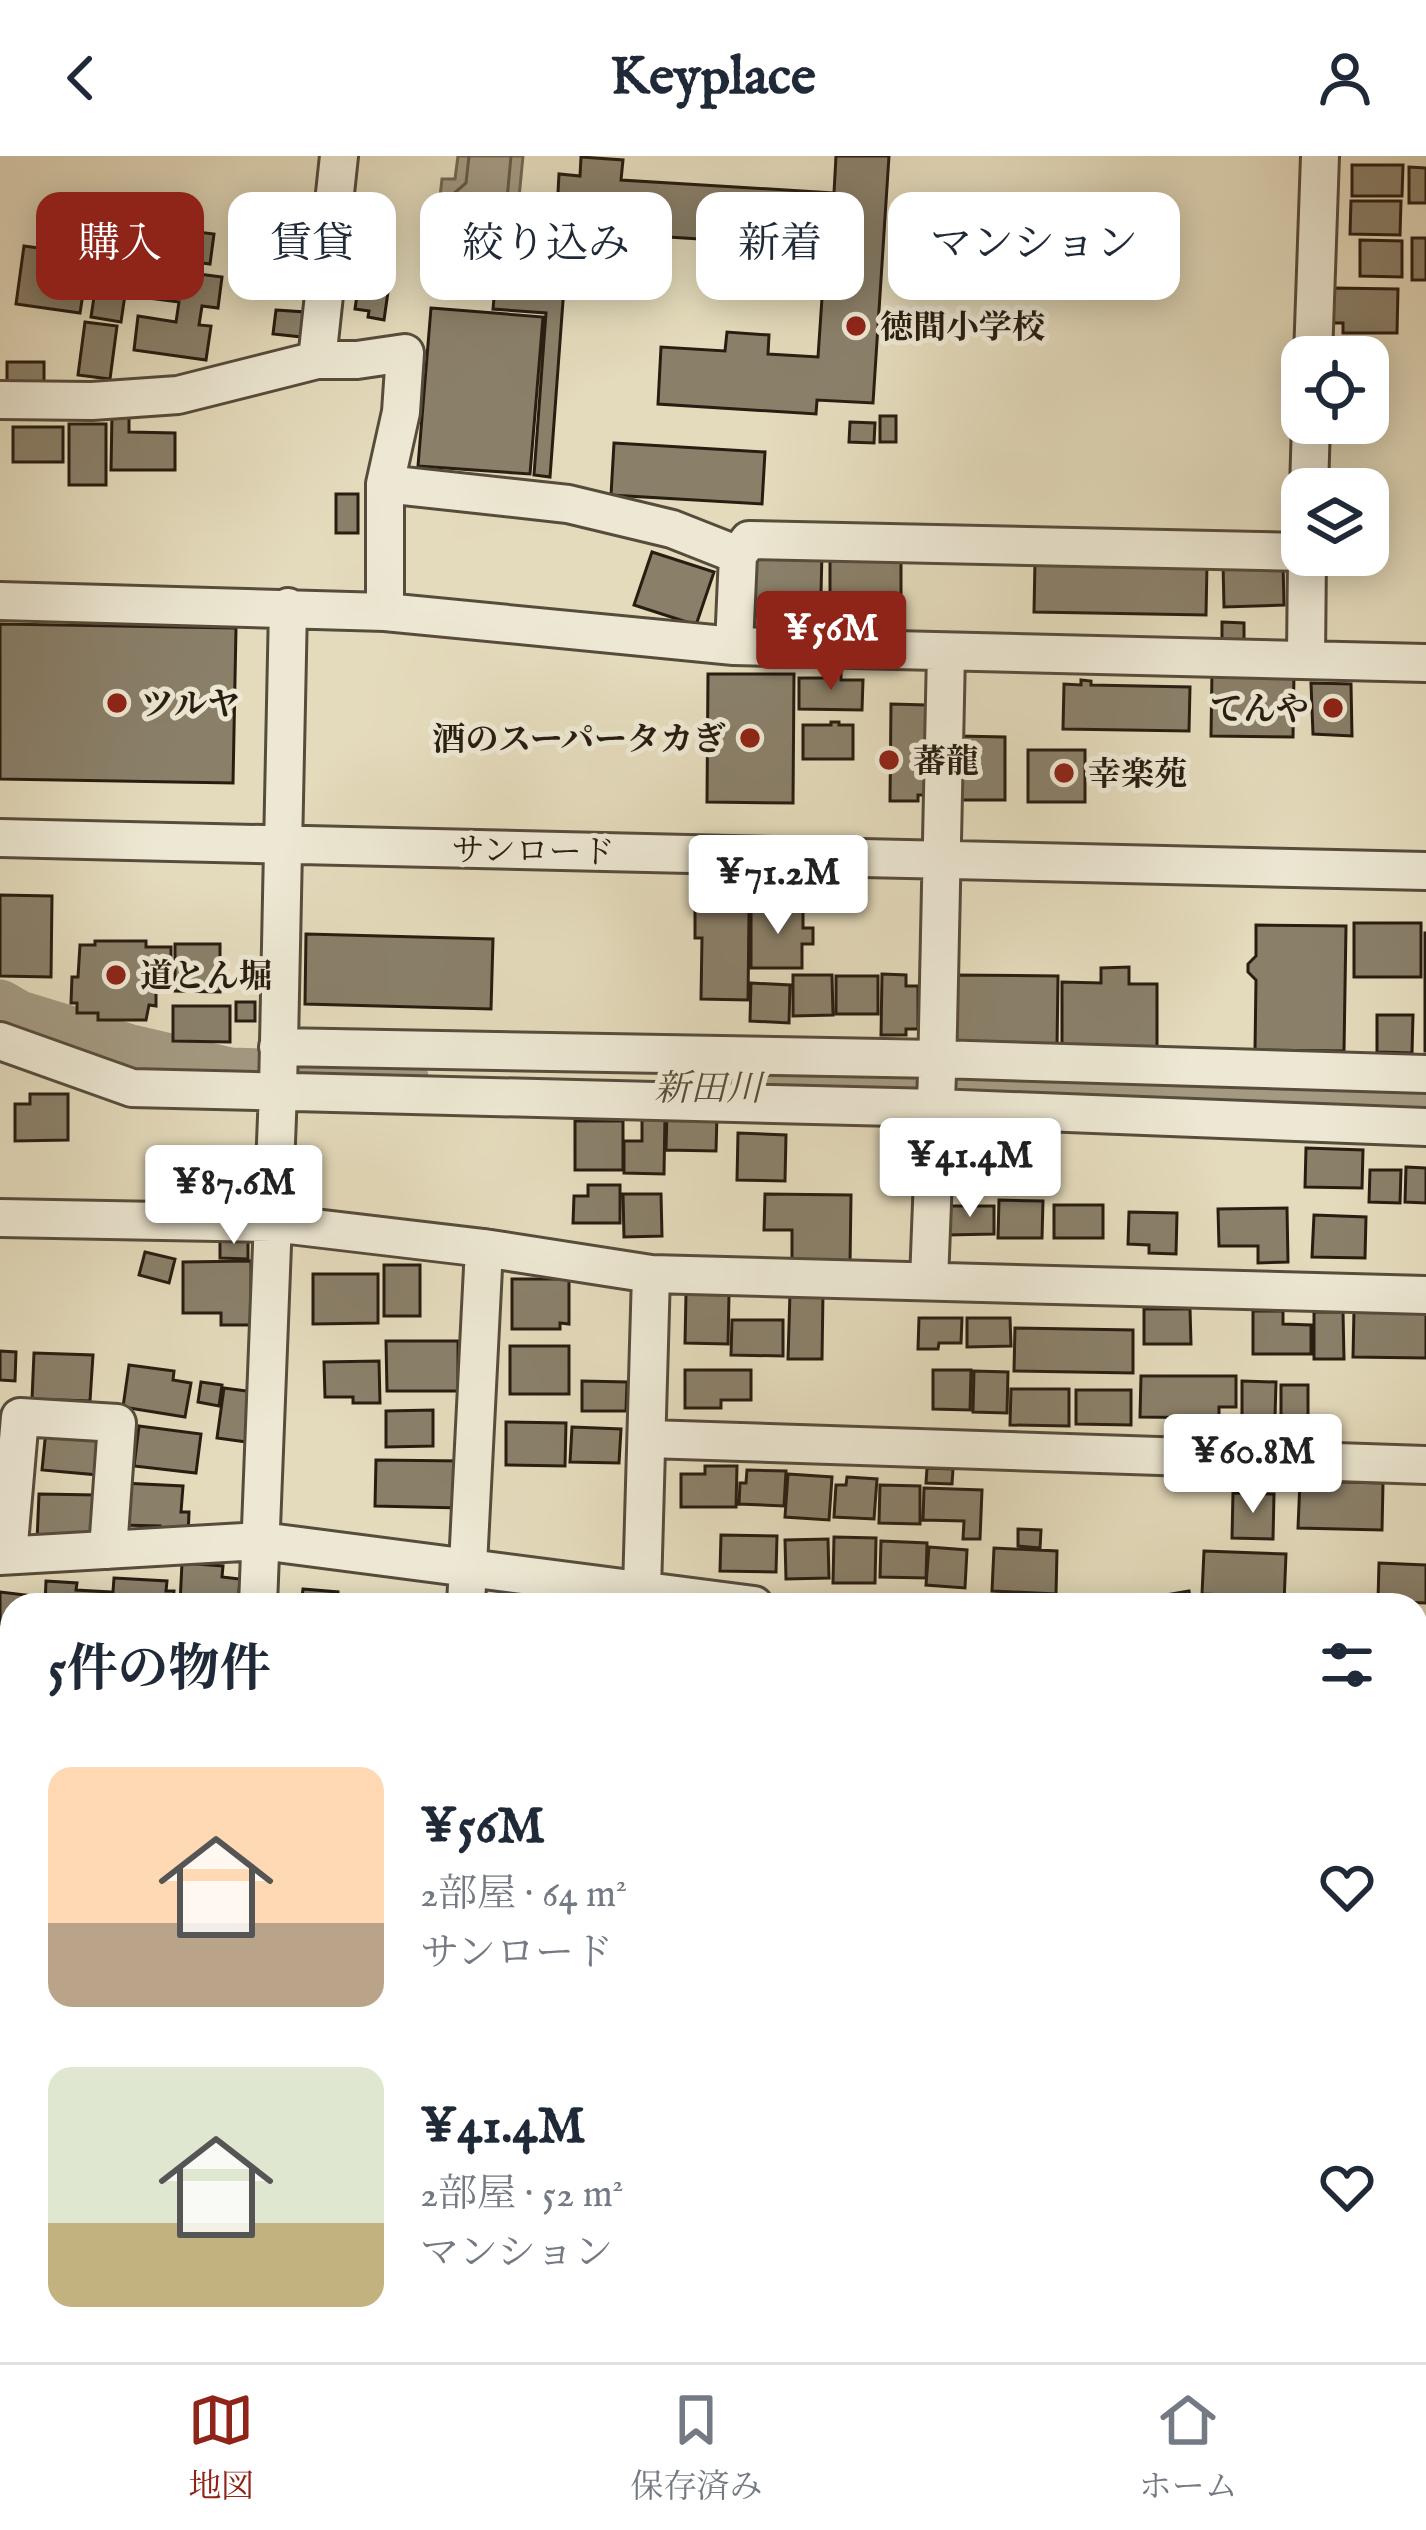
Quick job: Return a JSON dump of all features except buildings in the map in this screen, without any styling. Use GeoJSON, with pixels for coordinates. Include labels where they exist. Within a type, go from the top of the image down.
{"type":"FeatureCollection","features":[{"type":"Feature","properties":{"kind":"street"},"geometry":{"type":"LineString","coordinates":[[317,360],[339,156]]}},
{"type":"Feature","properties":{"kind":"street"},"geometry":{"type":"LineString","coordinates":[[1314,336],[1320,156]]}},
{"type":"Feature","properties":{"kind":"street"},"geometry":{"type":"LineString","coordinates":[[0,400],[92,401],[178,394],[317,360],[405,353],[401,412],[386,484],[385,612]]}},
{"type":"Feature","properties":{"kind":"street"},"geometry":{"type":"LineString","coordinates":[[386,484],[568,504],[672,529],[738,555]]}},
{"type":"Feature","properties":{"kind":"street"},"geometry":{"type":"LineString","coordinates":[[734,646],[738,555],[749,540],[1281,552]]}},
{"type":"Feature","properties":{"kind":"street"},"geometry":{"type":"LineString","coordinates":[[1304,576],[1306,659]]}},
{"type":"Feature","properties":{"kind":"street"},"geometry":{"type":"LineString","coordinates":[[0,601],[385,612],[734,646],[1426,663]]}},
{"type":"Feature","properties":{"kind":"street"},"geometry":{"type":"LineString","coordinates":[[259,1593],[285,844],[288,607]]}},
{"type":"Feature","properties":{"kind":"street"},"geometry":{"type":"LineString","coordinates":[[928,1282],[946,653]]}},
{"type":"Feature","properties":{"kind":"street","name":"サンロード"},"geometry":{"type":"LineString","coordinates":[[0,838],[1426,871]]}},
{"type":"Feature","properties":{"kind":"street"},"geometry":{"type":"LineString","coordinates":[[0,1041],[132,1088],[278,1069],[937,1084],[1426,1074]]}},
{"type":"Feature","properties":{"kind":"street"},"geometry":{"type":"LineString","coordinates":[[278,1069],[937,1084],[1426,1127]]}},
{"type":"Feature","properties":{"kind":"street"},"geometry":{"type":"LineString","coordinates":[[0,1218],[273,1222],[651,1274],[1426,1295]]}},
{"type":"Feature","properties":{"kind":"street"},"geometry":{"type":"LineString","coordinates":[[467,1593],[484,1248]]}},
{"type":"Feature","properties":{"kind":"street"},"geometry":{"type":"LineString","coordinates":[[642,1590],[651,1274]]}},
{"type":"Feature","properties":{"kind":"street"},"geometry":{"type":"LineString","coordinates":[[108,1550],[117,1423],[20,1417],[4,1555],[108,1550],[261,1540],[664,1593]]}},
{"type":"Feature","properties":{"kind":"street"},"geometry":{"type":"LineString","coordinates":[[649,1438],[1426,1465]]}},
{"type":"Feature","properties":{"kind":"water"},"geometry":{"type":"Polygon","coordinates":[[[458,156],[523,156],[520,192],[441,192],[442,179],[455,179],[458,156]]]}},
{"type":"Feature","properties":{"kind":"waterway","name":"新田川"},"geometry":{"type":"LineString","coordinates":[[0,1005],[19,1016],[127,1049],[230,1073],[403,1078]]}},
{"type":"Feature","properties":{"kind":"waterway","name":"新田川"},"geometry":{"type":"LineString","coordinates":[[745,1088],[938,1085],[1426,1097]]}},
{"type":"Feature","properties":{"kind":"place","name":"徳間小学校"},"geometry":{"type":"Point","coordinates":[856,326]}},
{"type":"Feature","properties":{"kind":"place","name":"ツルヤ"},"geometry":{"type":"Point","coordinates":[117,703]}},
{"type":"Feature","properties":{"kind":"place","name":"てんや"},"geometry":{"type":"Point","coordinates":[1333,708]}},
{"type":"Feature","properties":{"kind":"place","name":"酒のスーパータカぎ"},"geometry":{"type":"Point","coordinates":[750,738]}},
{"type":"Feature","properties":{"kind":"place","name":"蕃龍"},"geometry":{"type":"Point","coordinates":[889,760]}},
{"type":"Feature","properties":{"kind":"place","name":"幸楽苑"},"geometry":{"type":"Point","coordinates":[1064,773]}},
{"type":"Feature","properties":{"kind":"place","name":"道とん堀"},"geometry":{"type":"Point","coordinates":[116,975]}}]}
